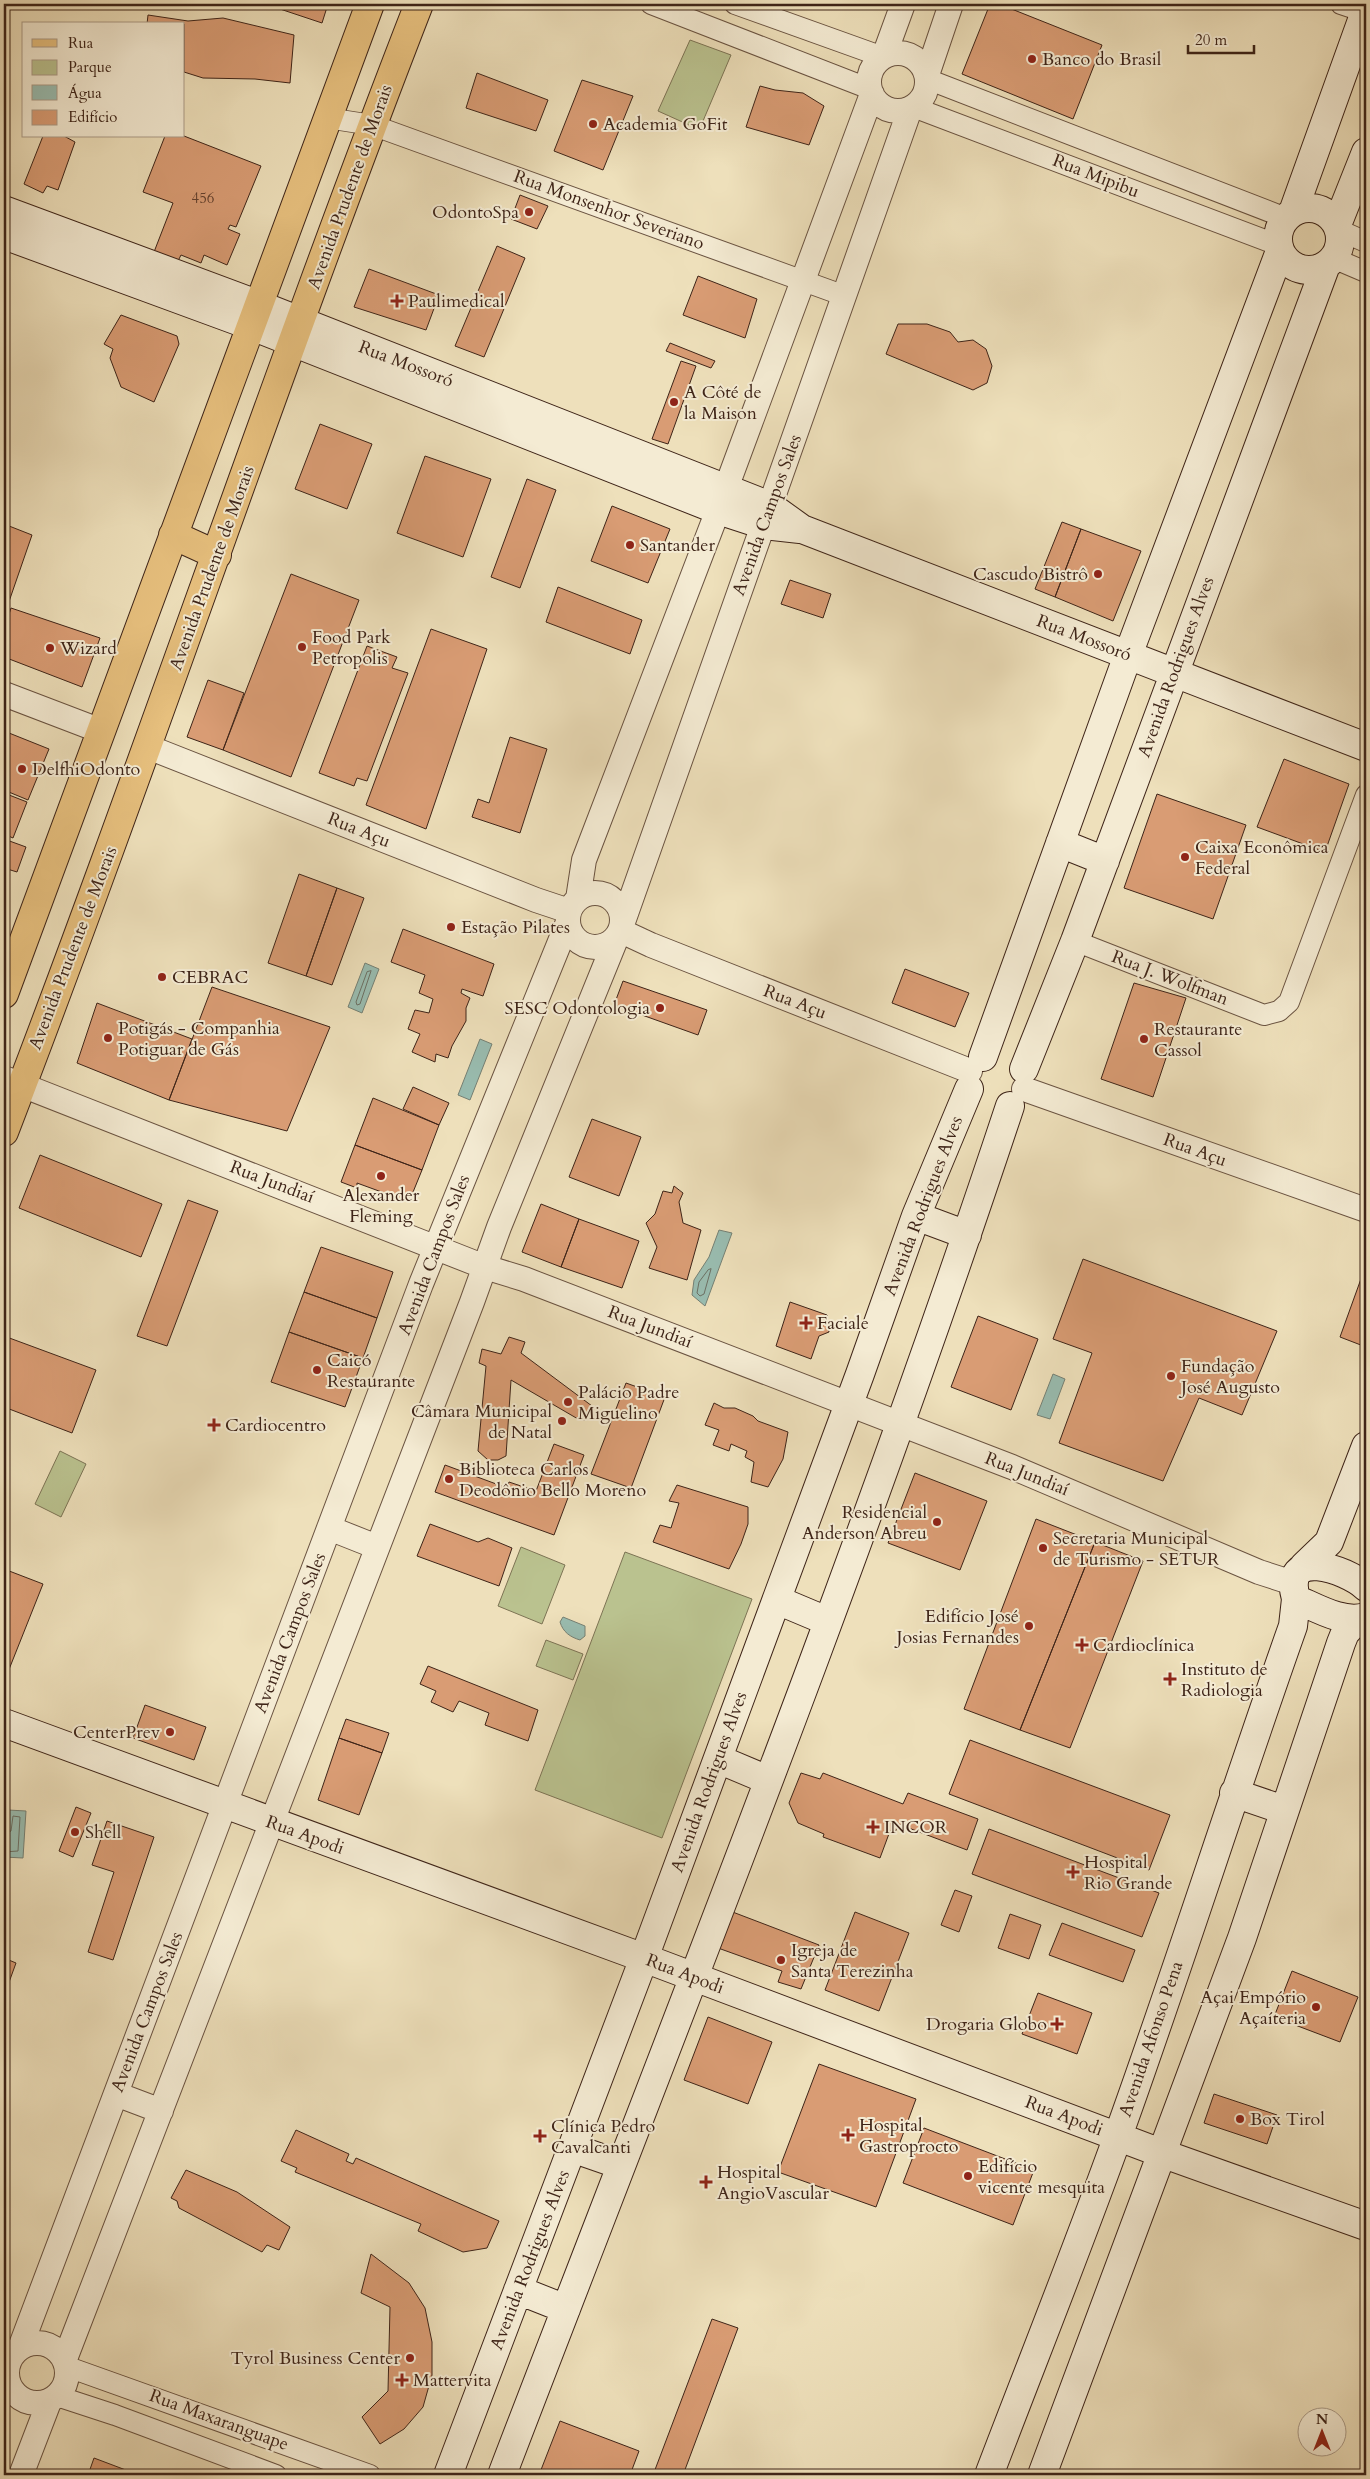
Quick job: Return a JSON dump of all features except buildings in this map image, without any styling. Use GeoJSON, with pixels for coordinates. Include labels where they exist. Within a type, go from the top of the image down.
{"type":"FeatureCollection","features":[{"type":"Feature","properties":{"kind":"main road"},"geometry":{"type":"LineString","coordinates":[[4,994],[253,315],[370,4]]}},
{"type":"Feature","properties":{"kind":"main road","name":"Avenida Prudente de Morais"},"geometry":{"type":"LineString","coordinates":[[4,1132],[13,1082],[148,747],[372,125],[420,4]]}},
{"type":"Feature","properties":{"kind":"main road"},"geometry":{"type":"LineString","coordinates":[[1289,215],[1309,208],[1326,213],[1338,228],[1340,240],[1330,261],[1314,270],[1300,269],[1288,262],[1279,248],[1280,226],[1289,215],[1357,8]]}},
{"type":"Feature","properties":{"kind":"main road"},"geometry":{"type":"LineString","coordinates":[[1338,228],[1366,152]]}},
{"type":"Feature","properties":{"kind":"main road","name":"Rua Mossoró"},"geometry":{"type":"LineString","coordinates":[[4,210],[297,333],[721,500],[767,515],[1128,655],[1174,671],[1366,747]]}},
{"type":"Feature","properties":{"kind":"main road","name":"Rua Mossoró"},"geometry":{"type":"LineString","coordinates":[[4,235],[253,315]]}},
{"type":"Feature","properties":{"kind":"main road","name":"Avenida Rodrigues Alves"},"geometry":{"type":"LineString","coordinates":[[448,2475],[644,1958],[777,1600],[916,1216],[974,1072],[1060,843],[1279,248]]}},
{"type":"Feature","properties":{"kind":"main road","name":"Avenida Rodrigues Alves"},"geometry":{"type":"LineString","coordinates":[[502,2475],[768,1780],[901,1423],[1019,1088],[1174,671],[1330,261]]}},
{"type":"Feature","properties":{"kind":"main road"},"geometry":{"type":"LineString","coordinates":[[173,535],[217,555]]}},
{"type":"Feature","properties":{"kind":"main road"},"geometry":{"type":"LineString","coordinates":[[1060,843],[1104,860]]}},
{"type":"Feature","properties":{"kind":"main road"},"geometry":{"type":"LineString","coordinates":[[994,1054],[1005,1055],[1019,1088],[990,1109],[974,1098],[974,1072],[994,1054]]}},
{"type":"Feature","properties":{"kind":"main road"},"geometry":{"type":"LineString","coordinates":[[916,1216],[968,1236]]}},
{"type":"Feature","properties":{"kind":"main road"},"geometry":{"type":"LineString","coordinates":[[1298,1583],[1329,1542],[1366,1446]]}},
{"type":"Feature","properties":{"kind":"main road"},"geometry":{"type":"LineString","coordinates":[[1298,1583],[1327,1569],[1353,1578],[1366,1587]]}},
{"type":"Feature","properties":{"kind":"main road"},"geometry":{"type":"LineString","coordinates":[[1298,1583],[1332,1614],[1362,1619]]}},
{"type":"Feature","properties":{"kind":"main road","name":"Avenida Afonso Pena"},"geometry":{"type":"LineString","coordinates":[[989,2475],[1118,2136],[1234,1793],[1293,1626],[1298,1583]]}},
{"type":"Feature","properties":{"kind":"main road"},"geometry":{"type":"LineString","coordinates":[[777,1600],[827,1622]]}},
{"type":"Feature","properties":{"kind":"main road"},"geometry":{"type":"LineString","coordinates":[[1042,2475],[1242,1938],[1345,1633],[1362,1619]]}},
{"type":"Feature","properties":{"kind":"main road","name":"Rua Apodi"},"geometry":{"type":"LineString","coordinates":[[4,1723],[225,1806],[644,1958],[1161,2153],[1366,2226]]}},
{"type":"Feature","properties":{"kind":"main road"},"geometry":{"type":"LineString","coordinates":[[718,1759],[768,1780]]}},
{"type":"Feature","properties":{"kind":"main road"},"geometry":{"type":"LineString","coordinates":[[1234,1793],[1284,1810]]}},
{"type":"Feature","properties":{"kind":"main road"},"geometry":{"type":"LineString","coordinates":[[572,2148],[621,2165]]}},
{"type":"Feature","properties":{"kind":"main road"},"geometry":{"type":"LineString","coordinates":[[518,2290],[566,2309]]}},
{"type":"Feature","properties":{"kind":"street"},"geometry":{"type":"LineString","coordinates":[[651,4],[871,92],[881,105],[896,111],[912,108],[925,93],[927,77],[951,4]]}},
{"type":"Feature","properties":{"kind":"street"},"geometry":{"type":"LineString","coordinates":[[734,4],[883,57]]}},
{"type":"Feature","properties":{"kind":"street"},"geometry":{"type":"LineString","coordinates":[[883,57],[903,4]]}},
{"type":"Feature","properties":{"kind":"street"},"geometry":{"type":"LineString","coordinates":[[871,92],[870,72],[883,57],[892,53],[910,55],[923,66],[927,77]]}},
{"type":"Feature","properties":{"kind":"street","name":"Rua Mipibu"},"geometry":{"type":"LineString","coordinates":[[927,77],[1289,215]]}},
{"type":"Feature","properties":{"kind":"street","name":"Avenida Campos Sales"},"geometry":{"type":"LineString","coordinates":[[12,2350],[116,2094],[436,1246],[572,911],[584,860],[721,500],[871,92]]}},
{"type":"Feature","properties":{"kind":"street","name":"Avenida Campos Sales"},"geometry":{"type":"LineString","coordinates":[[66,2363],[271,1822],[485,1267],[620,930],[912,108]]}},
{"type":"Feature","properties":{"kind":"street","name":"Rua Mipibu"},"geometry":{"type":"LineString","coordinates":[[912,108],[1279,248]]}},
{"type":"Feature","properties":{"kind":"street","name":"Rua Monsenhor Severiano"},"geometry":{"type":"LineString","coordinates":[[327,118],[372,125],[845,296]]}},
{"type":"Feature","properties":{"kind":"street"},"geometry":{"type":"LineString","coordinates":[[1338,228],[1366,242]]}},
{"type":"Feature","properties":{"kind":"street"},"geometry":{"type":"LineString","coordinates":[[1330,261],[1366,272]]}},
{"type":"Feature","properties":{"kind":"street"},"geometry":{"type":"LineString","coordinates":[[4,694],[101,731]]}},
{"type":"Feature","properties":{"kind":"street","name":"Rua Açu"},"geometry":{"type":"LineString","coordinates":[[148,747],[536,900],[572,911]]}},
{"type":"Feature","properties":{"kind":"street","name":"Rua J. Wolfman"},"geometry":{"type":"LineString","coordinates":[[1075,941],[1264,1016],[1279,1011],[1289,1002],[1366,795]]}},
{"type":"Feature","properties":{"kind":"street"},"geometry":{"type":"LineString","coordinates":[[595,893],[612,898],[618,905],[620,930],[600,947],[591,947],[575,938],[572,911],[595,893]]}},
{"type":"Feature","properties":{"kind":"street","name":"Rua Açu"},"geometry":{"type":"LineString","coordinates":[[620,930],[651,945],[974,1072]]}},
{"type":"Feature","properties":{"kind":"street","name":"Rua Jundiaí"},"geometry":{"type":"LineString","coordinates":[[13,1082],[436,1246],[485,1267],[533,1283],[901,1423],[1012,1467],[1259,1572],[1298,1583]]}},
{"type":"Feature","properties":{"kind":"street","name":"Rua Açu"},"geometry":{"type":"LineString","coordinates":[[1019,1088],[1366,1210]]}},
{"type":"Feature","properties":{"kind":"street"},"geometry":{"type":"LineString","coordinates":[[330,1528],[377,1548]]}},
{"type":"Feature","properties":{"kind":"street"},"geometry":{"type":"LineString","coordinates":[[116,2094],[161,2111]]}},
{"type":"Feature","properties":{"kind":"street"},"geometry":{"type":"LineString","coordinates":[[21,2475],[53,2399],[65,2387],[66,2363],[59,2351],[40,2342],[12,2350],[6,2385],[21,2399],[39,2404],[53,2399]]}},
{"type":"Feature","properties":{"kind":"street","name":"Rua Maxaranguape"},"geometry":{"type":"LineString","coordinates":[[66,2363],[370,2475]]}},
{"type":"Feature","properties":{"kind":"street","name":"Rua Maxaranguape"},"geometry":{"type":"LineString","coordinates":[[53,2399],[115,2415],[276,2475]]}},
{"type":"Feature","properties":{"kind":"green space"},"geometry":{"type":"Polygon","coordinates":[[[690,40],[731,55],[698,129],[658,111],[690,40]]]}},
{"type":"Feature","properties":{"kind":"green space"},"geometry":{"type":"Polygon","coordinates":[[[60,1451],[86,1464],[61,1517],[35,1504],[60,1451]]]}},
{"type":"Feature","properties":{"kind":"green space"},"geometry":{"type":"Polygon","coordinates":[[[521,1547],[565,1565],[542,1624],[498,1606],[521,1547]]]}},
{"type":"Feature","properties":{"kind":"green space"},"geometry":{"type":"Polygon","coordinates":[[[625,1552],[752,1599],[662,1838],[535,1790],[625,1552]]]}},
{"type":"Feature","properties":{"kind":"green space"},"geometry":{"type":"Polygon","coordinates":[[[546,1640],[583,1654],[573,1680],[536,1666],[546,1640]]]}},
{"type":"Feature","properties":{"kind":"water"},"geometry":{"type":"Polygon","coordinates":[[[365,963],[379,969],[362,1013],[348,1007],[365,963]]]}},
{"type":"Feature","properties":{"kind":"water"},"geometry":{"type":"Polygon","coordinates":[[[480,1039],[492,1044],[470,1100],[458,1095],[480,1039]]]}},
{"type":"Feature","properties":{"kind":"water"},"geometry":{"type":"Polygon","coordinates":[[[719,1230],[732,1233],[705,1306],[692,1295],[694,1280],[709,1257],[719,1230]]]}},
{"type":"Feature","properties":{"kind":"water"},"geometry":{"type":"Polygon","coordinates":[[[1053,1374],[1065,1379],[1050,1419],[1037,1415],[1053,1374]]]}},
{"type":"Feature","properties":{"kind":"water"},"geometry":{"type":"Polygon","coordinates":[[[563,1617],[585,1626],[585,1636],[580,1640],[567,1634],[560,1622],[563,1617]]]}},
{"type":"Feature","properties":{"kind":"water"},"geometry":{"type":"Polygon","coordinates":[[[8,1810],[26,1811],[23,1858],[4,1857],[8,1810]]]}},
{"type":"Feature","properties":{"kind":"place","name":"Banco do Brasil"},"geometry":{"type":"Point","coordinates":[1032,59]}},
{"type":"Feature","properties":{"kind":"place","name":"Academia GoFit"},"geometry":{"type":"Point","coordinates":[593,124]}},
{"type":"Feature","properties":{"kind":"place","name":"OdontoSpa"},"geometry":{"type":"Point","coordinates":[529,212]}},
{"type":"Feature","properties":{"kind":"place","name":"Paulimedical"},"geometry":{"type":"Point","coordinates":[397,301]}},
{"type":"Feature","properties":{"kind":"place","name":"A Côté de la Maison"},"geometry":{"type":"Point","coordinates":[674,402]}},
{"type":"Feature","properties":{"kind":"place","name":"Santander"},"geometry":{"type":"Point","coordinates":[630,545]}},
{"type":"Feature","properties":{"kind":"place","name":"Cascudo Bistrô"},"geometry":{"type":"Point","coordinates":[1098,574]}},
{"type":"Feature","properties":{"kind":"place","name":"Food Park Petropolis"},"geometry":{"type":"Point","coordinates":[302,647]}},
{"type":"Feature","properties":{"kind":"place","name":"Wizard"},"geometry":{"type":"Point","coordinates":[50,648]}},
{"type":"Feature","properties":{"kind":"place","name":"DelfhiOdonto"},"geometry":{"type":"Point","coordinates":[22,769]}},
{"type":"Feature","properties":{"kind":"place","name":"Caixa Econômica Federal"},"geometry":{"type":"Point","coordinates":[1185,857]}},
{"type":"Feature","properties":{"kind":"place","name":"Estação Pilates"},"geometry":{"type":"Point","coordinates":[451,927]}},
{"type":"Feature","properties":{"kind":"place","name":"CEBRAC"},"geometry":{"type":"Point","coordinates":[162,977]}},
{"type":"Feature","properties":{"kind":"place","name":"SESC Odontologia"},"geometry":{"type":"Point","coordinates":[660,1008]}},
{"type":"Feature","properties":{"kind":"place","name":"Potigás - Companhia Potiguar de Gás"},"geometry":{"type":"Point","coordinates":[108,1038]}},
{"type":"Feature","properties":{"kind":"place","name":"Restaurante Cassol"},"geometry":{"type":"Point","coordinates":[1144,1039]}},
{"type":"Feature","properties":{"kind":"place","name":"Alexander Fleming"},"geometry":{"type":"Point","coordinates":[381,1176]}},
{"type":"Feature","properties":{"kind":"place","name":"Faciale"},"geometry":{"type":"Point","coordinates":[806,1323]}},
{"type":"Feature","properties":{"kind":"place","name":"Caicó Restaurante"},"geometry":{"type":"Point","coordinates":[317,1370]}},
{"type":"Feature","properties":{"kind":"place","name":"Fundação José Augusto"},"geometry":{"type":"Point","coordinates":[1171,1376]}},
{"type":"Feature","properties":{"kind":"place","name":"Palácio Padre Miguelino"},"geometry":{"type":"Point","coordinates":[568,1402]}},
{"type":"Feature","properties":{"kind":"place","name":"Câmara Municipal de Natal"},"geometry":{"type":"Point","coordinates":[562,1421]}},
{"type":"Feature","properties":{"kind":"place","name":"Cardiocentro"},"geometry":{"type":"Point","coordinates":[214,1425]}},
{"type":"Feature","properties":{"kind":"place","name":"Biblioteca Carlos Deodônio Bello Moreno"},"geometry":{"type":"Point","coordinates":[449,1479]}},
{"type":"Feature","properties":{"kind":"place","name":"Residencial Anderson Abreu"},"geometry":{"type":"Point","coordinates":[937,1522]}},
{"type":"Feature","properties":{"kind":"place","name":"Secretaria Municipal de Turismo - SETUR"},"geometry":{"type":"Point","coordinates":[1043,1548]}},
{"type":"Feature","properties":{"kind":"place","name":"Edifício José Josias Fernandes"},"geometry":{"type":"Point","coordinates":[1029,1626]}},
{"type":"Feature","properties":{"kind":"place","name":"Cardioclínica"},"geometry":{"type":"Point","coordinates":[1082,1645]}},
{"type":"Feature","properties":{"kind":"place","name":"Instituto de Radiologia"},"geometry":{"type":"Point","coordinates":[1170,1679]}},
{"type":"Feature","properties":{"kind":"place","name":"CenterPrev"},"geometry":{"type":"Point","coordinates":[170,1732]}},
{"type":"Feature","properties":{"kind":"place","name":"INCOR"},"geometry":{"type":"Point","coordinates":[873,1827]}},
{"type":"Feature","properties":{"kind":"place","name":"Shell"},"geometry":{"type":"Point","coordinates":[75,1832]}},
{"type":"Feature","properties":{"kind":"place","name":"Hospital Rio Grande"},"geometry":{"type":"Point","coordinates":[1073,1872]}},
{"type":"Feature","properties":{"kind":"place","name":"Igreja de Santa Terezinha"},"geometry":{"type":"Point","coordinates":[781,1960]}},
{"type":"Feature","properties":{"kind":"place","name":"Açai Empório Açaíteria"},"geometry":{"type":"Point","coordinates":[1316,2007]}},
{"type":"Feature","properties":{"kind":"place","name":"Drogaria Globo"},"geometry":{"type":"Point","coordinates":[1057,2024]}},
{"type":"Feature","properties":{"kind":"place","name":"Box Tirol"},"geometry":{"type":"Point","coordinates":[1240,2119]}},
{"type":"Feature","properties":{"kind":"place","name":"Hospital Gastroprocto"},"geometry":{"type":"Point","coordinates":[848,2135]}},
{"type":"Feature","properties":{"kind":"place","name":"Clínica Pedro Cavalcanti"},"geometry":{"type":"Point","coordinates":[540,2136]}},
{"type":"Feature","properties":{"kind":"place","name":"Edifício vicente mesquita"},"geometry":{"type":"Point","coordinates":[968,2176]}},
{"type":"Feature","properties":{"kind":"place","name":"Hospital AngioVascular"},"geometry":{"type":"Point","coordinates":[706,2182]}},
{"type":"Feature","properties":{"kind":"place","name":"Tyrol Business Center"},"geometry":{"type":"Point","coordinates":[410,2358]}},
{"type":"Feature","properties":{"kind":"place","name":"Mattervita"},"geometry":{"type":"Point","coordinates":[402,2380]}}]}
